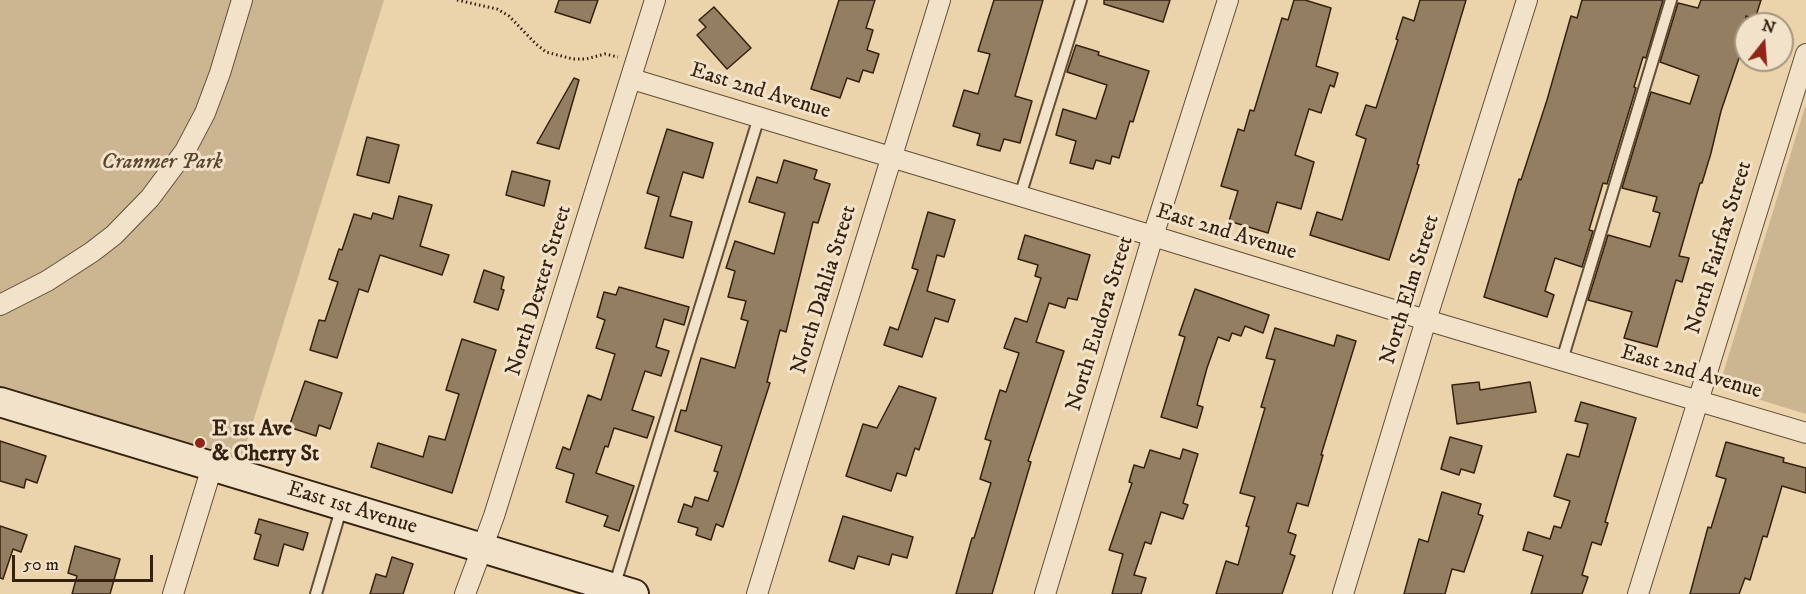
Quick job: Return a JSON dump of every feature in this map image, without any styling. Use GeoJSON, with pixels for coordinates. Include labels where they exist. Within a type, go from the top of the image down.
{"type":"FeatureCollection","features":[{"type":"Feature","properties":{"kind":"street"},"geometry":{"type":"LineString","coordinates":[[0,305],[47,281],[92,252],[128,223],[150,198],[185,151],[205,113],[242,0]]}},
{"type":"Feature","properties":{"kind":"street","name":"North Dexter Street"},"geometry":{"type":"LineString","coordinates":[[465,594],[498,505],[655,0]]}},
{"type":"Feature","properties":{"kind":"street","name":"North Dahlia Street"},"geometry":{"type":"LineString","coordinates":[[757,594],[940,0]]}},
{"type":"Feature","properties":{"kind":"street","name":"North Eudora Street"},"geometry":{"type":"LineString","coordinates":[[1045,594],[1153,236],[1228,0]]}},
{"type":"Feature","properties":{"kind":"street","name":"North Elm Street"},"geometry":{"type":"LineString","coordinates":[[1343,594],[1527,0]]}},
{"type":"Feature","properties":{"kind":"street","name":"North Fairfax Street"},"geometry":{"type":"LineString","coordinates":[[1638,594],[1806,54]]}},
{"type":"Feature","properties":{"kind":"street","name":"East 2nd Avenue"},"geometry":{"type":"LineString","coordinates":[[634,70],[759,117],[1806,433]]}},
{"type":"Feature","properties":{"kind":"street","name":"East 1st Avenue"},"geometry":{"type":"LineString","coordinates":[[0,402],[624,591]]}},
{"type":"Feature","properties":{"kind":"street"},"geometry":{"type":"LineString","coordinates":[[173,594],[212,467]]}},
{"type":"Feature","properties":{"kind":"lane"},"geometry":{"type":"LineString","coordinates":[[1020,196],[1081,0]]}},
{"type":"Feature","properties":{"kind":"lane"},"geometry":{"type":"LineString","coordinates":[[1562,360],[1671,0]]}},
{"type":"Feature","properties":{"kind":"lane"},"geometry":{"type":"LineString","coordinates":[[624,591],[759,117]]}},
{"type":"Feature","properties":{"kind":"lane"},"geometry":{"type":"LineString","coordinates":[[316,594],[342,506]]}},
{"type":"Feature","properties":{"kind":"path"},"geometry":{"type":"LineString","coordinates":[[457,0],[497,9],[509,16],[546,52],[560,57],[586,59],[606,54],[634,70]]}},
{"type":"Feature","properties":{"kind":"green space","name":"Cranmer Park"},"geometry":{"type":"Polygon","coordinates":[[[0,0],[384,0],[241,460],[0,387],[0,0]]]}},
{"type":"Feature","properties":{"kind":"green space"},"geometry":{"type":"Polygon","coordinates":[[[1806,104],[1806,414],[1731,391],[1722,377],[1806,104]]]}},
{"type":"Feature","properties":{"kind":"building"},"geometry":{"type":"Polygon","coordinates":[[[559,0],[598,0],[590,23],[555,12],[559,0]]]}},
{"type":"Feature","properties":{"kind":"building"},"geometry":{"type":"Polygon","coordinates":[[[839,0],[875,0],[866,28],[873,30],[867,50],[879,54],[873,73],[863,70],[859,82],[847,78],[840,98],[811,89],[839,0]]]}},
{"type":"Feature","properties":{"kind":"building"},"geometry":{"type":"Polygon","coordinates":[[[994,0],[1043,0],[1015,96],[1032,101],[1020,143],[1004,139],[1000,151],[977,145],[980,134],[953,126],[964,90],[978,94],[990,54],[978,51],[994,0]]]}},
{"type":"Feature","properties":{"kind":"building"},"geometry":{"type":"Polygon","coordinates":[[[1104,0],[1170,0],[1163,22],[1104,4],[1104,0]]]}},
{"type":"Feature","properties":{"kind":"building"},"geometry":{"type":"Polygon","coordinates":[[[1294,0],[1305,0],[1331,8],[1316,66],[1338,73],[1334,87],[1330,85],[1321,113],[1309,109],[1295,155],[1314,162],[1301,209],[1277,202],[1268,233],[1229,221],[1238,191],[1221,186],[1238,129],[1244,131],[1250,110],[1254,111],[1282,18],[1288,20],[1294,0]]]}},
{"type":"Feature","properties":{"kind":"building"},"geometry":{"type":"Polygon","coordinates":[[[1420,0],[1466,0],[1389,260],[1310,235],[1317,212],[1342,220],[1366,139],[1356,135],[1366,105],[1376,108],[1403,17],[1414,21],[1420,0]]]}},
{"type":"Feature","properties":{"kind":"building"},"geometry":{"type":"Polygon","coordinates":[[[1582,0],[1663,0],[1646,58],[1643,57],[1607,184],[1603,183],[1589,230],[1593,231],[1582,267],[1555,258],[1545,291],[1554,295],[1547,317],[1484,297],[1519,179],[1521,180],[1547,100],[1571,16],[1577,18],[1582,0]]]}},
{"type":"Feature","properties":{"kind":"building"},"geometry":{"type":"Polygon","coordinates":[[[1701,0],[1761,0],[1757,12],[1734,12],[1734,72],[1679,256],[1689,258],[1682,282],[1676,280],[1657,347],[1624,338],[1632,312],[1588,300],[1608,235],[1650,247],[1660,213],[1653,211],[1657,197],[1622,188],[1651,92],[1690,104],[1699,76],[1660,62],[1678,3],[1698,8],[1701,0]]]}},
{"type":"Feature","properties":{"kind":"building"},"geometry":{"type":"Polygon","coordinates":[[[714,7],[751,48],[727,69],[697,35],[706,27],[699,20],[714,7]]]}},
{"type":"Feature","properties":{"kind":"building"},"geometry":{"type":"Polygon","coordinates":[[[1076,45],[1099,52],[1098,55],[1149,71],[1119,158],[1112,156],[1110,164],[1096,160],[1093,169],[1070,163],[1076,141],[1056,135],[1063,109],[1096,119],[1107,85],[1067,72],[1076,45]]]}},
{"type":"Feature","properties":{"kind":"building"},"geometry":{"type":"Polygon","coordinates":[[[574,78],[579,80],[559,149],[537,143],[574,78]]]}},
{"type":"Feature","properties":{"kind":"building"},"geometry":{"type":"Polygon","coordinates":[[[667,129],[713,143],[703,178],[683,172],[670,216],[692,222],[683,258],[645,248],[659,197],[647,193],[667,129]]]}},
{"type":"Feature","properties":{"kind":"building"},"geometry":{"type":"Polygon","coordinates":[[[367,137],[399,145],[389,183],[357,175],[367,137]]]}},
{"type":"Feature","properties":{"kind":"building"},"geometry":{"type":"Polygon","coordinates":[[[784,160],[817,170],[814,179],[830,184],[818,223],[813,222],[786,332],[780,330],[767,382],[770,383],[723,527],[716,524],[711,540],[696,535],[698,528],[678,522],[684,504],[692,507],[695,497],[708,501],[718,472],[714,471],[722,446],[675,431],[681,410],[686,411],[701,358],[735,368],[748,321],[741,319],[746,301],[728,297],[735,271],[726,268],[735,241],[774,254],[785,213],[749,202],[757,177],[777,183],[784,160]]]}},
{"type":"Feature","properties":{"kind":"building"},"geometry":{"type":"Polygon","coordinates":[[[512,171],[550,181],[544,206],[506,195],[512,171]]]}},
{"type":"Feature","properties":{"kind":"building"},"geometry":{"type":"Polygon","coordinates":[[[399,196],[432,205],[420,246],[449,255],[442,275],[380,255],[368,292],[359,289],[337,358],[310,350],[319,320],[325,321],[338,282],[329,279],[354,214],[371,219],[373,213],[393,219],[399,196]]]}},
{"type":"Feature","properties":{"kind":"building"},"geometry":{"type":"Polygon","coordinates":[[[928,212],[955,220],[944,257],[937,255],[927,291],[955,300],[948,322],[935,318],[922,357],[884,345],[890,327],[898,330],[918,270],[912,268],[928,212]]]}},
{"type":"Feature","properties":{"kind":"building"},"geometry":{"type":"Polygon","coordinates":[[[1025,235],[1090,255],[1077,300],[1068,298],[1065,308],[1049,303],[1036,342],[1064,351],[1028,461],[1031,462],[992,594],[956,594],[991,483],[980,479],[991,441],[985,439],[1000,390],[1006,392],[1019,353],[1004,348],[1015,318],[1027,322],[1041,278],[1035,276],[1038,265],[1018,259],[1025,235]]]}},
{"type":"Feature","properties":{"kind":"building"},"geometry":{"type":"Polygon","coordinates":[[[484,270],[504,277],[501,289],[504,290],[498,310],[474,302],[484,270]]]}},
{"type":"Feature","properties":{"kind":"building"},"geometry":{"type":"Polygon","coordinates":[[[619,287],[689,307],[684,325],[664,319],[656,347],[669,351],[661,376],[645,371],[632,410],[654,417],[647,438],[614,428],[596,473],[634,486],[619,531],[604,526],[608,516],[566,502],[574,474],[556,468],[563,447],[570,450],[588,395],[601,400],[615,354],[596,348],[605,320],[597,317],[604,292],[616,295],[619,287]]]}},
{"type":"Feature","properties":{"kind":"building"},"geometry":{"type":"Polygon","coordinates":[[[1195,289],[1269,315],[1263,333],[1245,326],[1241,336],[1232,333],[1229,341],[1218,337],[1197,405],[1203,407],[1197,428],[1161,417],[1185,337],[1179,335],[1195,289]]]}},
{"type":"Feature","properties":{"kind":"building"},"geometry":{"type":"Polygon","coordinates":[[[1275,328],[1334,346],[1337,335],[1356,341],[1308,506],[1297,503],[1288,532],[1296,535],[1290,554],[1295,556],[1282,594],[1216,594],[1226,561],[1238,565],[1249,527],[1246,526],[1255,497],[1240,493],[1265,408],[1261,407],[1275,360],[1266,358],[1275,328]]]}},
{"type":"Feature","properties":{"kind":"building"},"geometry":{"type":"Polygon","coordinates":[[[462,339],[496,350],[452,493],[371,467],[378,443],[423,457],[429,436],[445,440],[459,394],[446,390],[462,339]]]}},
{"type":"Feature","properties":{"kind":"building"},"geometry":{"type":"Polygon","coordinates":[[[305,381],[342,393],[330,429],[319,425],[316,436],[289,427],[305,381]]]}},
{"type":"Feature","properties":{"kind":"building"},"geometry":{"type":"Polygon","coordinates":[[[1479,382],[1480,390],[1530,382],[1536,412],[1457,424],[1452,385],[1479,382]]]}},
{"type":"Feature","properties":{"kind":"building"},"geometry":{"type":"Polygon","coordinates":[[[899,386],[936,398],[919,450],[915,448],[906,476],[897,473],[891,491],[846,476],[863,424],[877,428],[899,386]]]}},
{"type":"Feature","properties":{"kind":"building"},"geometry":{"type":"Polygon","coordinates":[[[1581,402],[1636,418],[1605,522],[1608,523],[1601,545],[1592,542],[1582,575],[1588,577],[1582,594],[1531,594],[1543,556],[1523,550],[1528,532],[1550,539],[1554,526],[1561,528],[1570,501],[1554,496],[1567,454],[1579,457],[1588,424],[1575,421],[1581,402]]]}},
{"type":"Feature","properties":{"kind":"building"},"geometry":{"type":"Polygon","coordinates":[[[1450,437],[1482,446],[1474,473],[1461,469],[1459,475],[1441,469],[1450,437]]]}},
{"type":"Feature","properties":{"kind":"building"},"geometry":{"type":"Polygon","coordinates":[[[0,441],[46,456],[37,483],[26,479],[24,488],[0,481],[0,441]]]}},
{"type":"Feature","properties":{"kind":"building"},"geometry":{"type":"Polygon","coordinates":[[[1726,442],[1784,458],[1783,462],[1806,468],[1806,493],[1782,486],[1767,537],[1763,536],[1750,580],[1745,578],[1739,594],[1690,594],[1708,527],[1711,528],[1726,479],[1716,476],[1726,442]]]}},
{"type":"Feature","properties":{"kind":"building"},"geometry":{"type":"Polygon","coordinates":[[[1183,449],[1198,454],[1183,503],[1188,505],[1183,519],[1161,512],[1151,544],[1145,542],[1134,575],[1146,578],[1141,594],[1112,594],[1123,554],[1109,550],[1132,483],[1129,482],[1134,465],[1144,468],[1150,450],[1180,459],[1183,449]]]}},
{"type":"Feature","properties":{"kind":"building"},"geometry":{"type":"Polygon","coordinates":[[[1442,492],[1481,504],[1478,514],[1483,516],[1464,572],[1452,569],[1445,594],[1404,594],[1419,539],[1428,542],[1442,492]]]}},
{"type":"Feature","properties":{"kind":"building"},"geometry":{"type":"Polygon","coordinates":[[[843,516],[913,537],[907,558],[892,554],[889,565],[858,556],[854,569],[829,561],[843,516]]]}},
{"type":"Feature","properties":{"kind":"building"},"geometry":{"type":"Polygon","coordinates":[[[259,519],[308,533],[303,550],[284,544],[278,566],[254,559],[261,535],[255,533],[259,519]]]}},
{"type":"Feature","properties":{"kind":"building"},"geometry":{"type":"Polygon","coordinates":[[[0,526],[27,535],[21,552],[13,549],[3,579],[0,578],[0,526]]]}},
{"type":"Feature","properties":{"kind":"building"},"geometry":{"type":"Polygon","coordinates":[[[75,546],[120,559],[110,594],[72,594],[77,576],[68,573],[75,546]]]}},
{"type":"Feature","properties":{"kind":"building"},"geometry":{"type":"Polygon","coordinates":[[[392,557],[413,564],[403,594],[370,594],[376,574],[386,577],[392,557]]]}},
{"type":"Feature","properties":{"kind":"place","name":"E 1st Ave & Cherry St"},"geometry":{"type":"Point","coordinates":[200,443]}}]}
